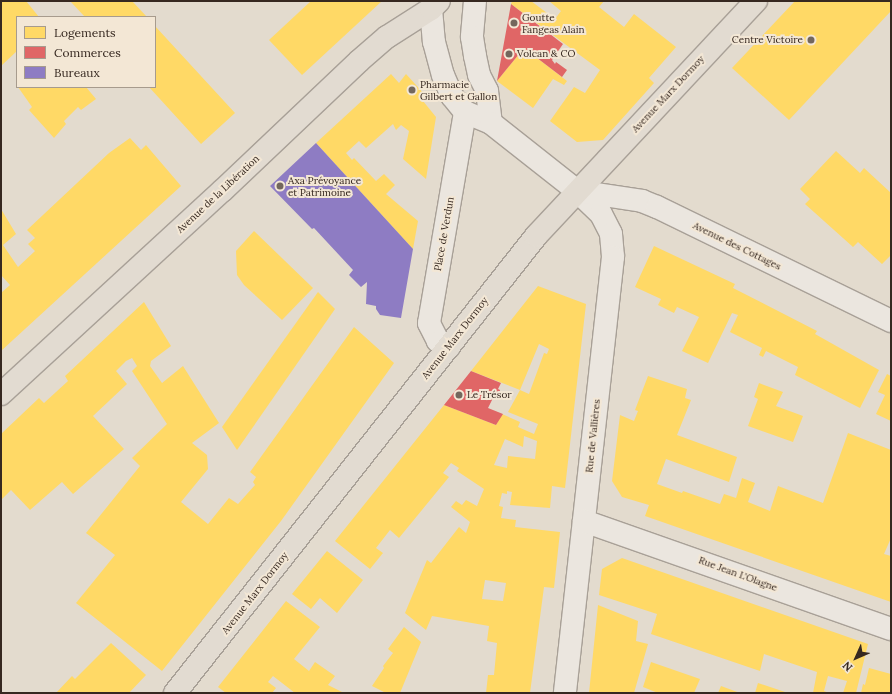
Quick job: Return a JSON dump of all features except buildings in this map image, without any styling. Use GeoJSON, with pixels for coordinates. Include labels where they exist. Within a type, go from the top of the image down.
{"type":"FeatureCollection","features":[{"type":"Feature","properties":{"kind":"main road","name":"Avenue Marx Dormoy"},"geometry":{"type":"LineString","coordinates":[[175,693],[532,242],[577,191],[756,1]]}},
{"type":"Feature","properties":{"kind":"main road","name":"Avenue de la Libération"},"geometry":{"type":"LineString","coordinates":[[1,394],[222,191],[359,61],[387,37],[435,5]]}},
{"type":"Feature","properties":{"kind":"street"},"geometry":{"type":"LineString","coordinates":[[475,1],[472,37],[479,75],[487,91],[491,123]]}},
{"type":"Feature","properties":{"kind":"street"},"geometry":{"type":"LineString","coordinates":[[435,5],[434,42],[452,96],[464,112],[491,123],[577,191]]}},
{"type":"Feature","properties":{"kind":"street","name":"Place de Verdun"},"geometry":{"type":"LineString","coordinates":[[449,347],[438,341],[429,323],[464,112]]}},
{"type":"Feature","properties":{"kind":"street","name":"Avenue des Cottages"},"geometry":{"type":"LineString","coordinates":[[577,191],[642,201],[657,207],[891,321]]}},
{"type":"Feature","properties":{"kind":"street","name":"Rue de Vallières"},"geometry":{"type":"LineString","coordinates":[[565,693],[613,257],[611,234],[602,214],[577,191]]}},
{"type":"Feature","properties":{"kind":"street","name":"Rue Jean L'Olagne"},"geometry":{"type":"LineString","coordinates":[[584,521],[891,629]]}},
{"type":"Feature","properties":{"kind":"place","name":"Goutte Fangeas Alain"},"geometry":{"type":"Point","coordinates":[514,23]}},
{"type":"Feature","properties":{"kind":"place","name":"Centre Victoire"},"geometry":{"type":"Point","coordinates":[811,40]}},
{"type":"Feature","properties":{"kind":"place","name":"Volcan & CO"},"geometry":{"type":"Point","coordinates":[509,54]}},
{"type":"Feature","properties":{"kind":"place","name":"Pharmacie Gilbert et Gallon"},"geometry":{"type":"Point","coordinates":[412,90]}},
{"type":"Feature","properties":{"kind":"place","name":"Axa Prévoyance et Patrimoine"},"geometry":{"type":"Point","coordinates":[280,186]}},
{"type":"Feature","properties":{"kind":"place","name":"Le Trésor"},"geometry":{"type":"Point","coordinates":[459,395]}}]}
